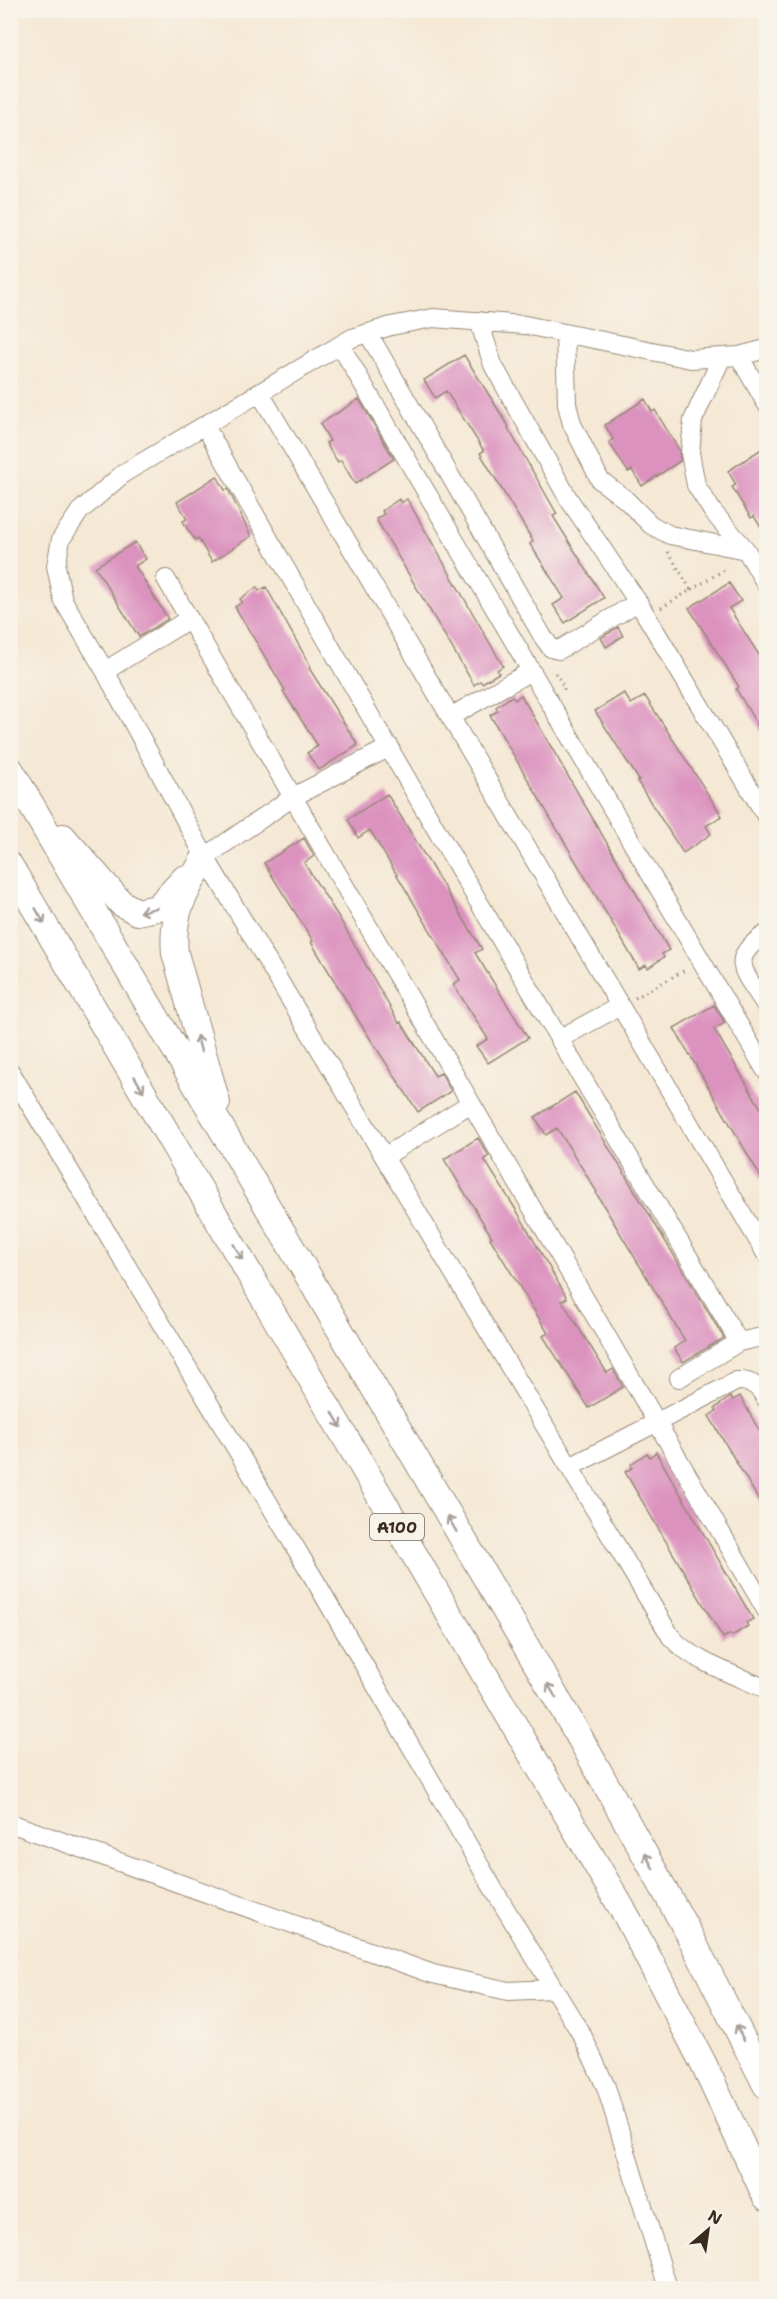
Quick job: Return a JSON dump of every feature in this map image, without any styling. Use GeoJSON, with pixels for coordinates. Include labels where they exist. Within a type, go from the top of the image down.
{"type":"FeatureCollection","features":[{"type":"Feature","properties":{"kind":"highway","name":"A100"},"geometry":{"type":"LineString","coordinates":[[10,769],[585,1748],[689,1934],[766,2085]]}},
{"type":"Feature","properties":{"kind":"highway"},"geometry":{"type":"LineString","coordinates":[[23,791],[121,903],[137,912],[157,908],[205,856]]}},
{"type":"Feature","properties":{"kind":"highway"},"geometry":{"type":"LineString","coordinates":[[205,856],[179,904],[173,932],[175,953],[228,1140]]}},
{"type":"Feature","properties":{"kind":"highway","name":"A100"},"geometry":{"type":"LineString","coordinates":[[10,866],[627,1917],[703,2063],[766,2197]]}},
{"type":"Feature","properties":{"kind":"street"},"geometry":{"type":"LineString","coordinates":[[766,349],[730,356],[691,359],[525,325],[433,318],[352,338],[124,473],[80,511],[61,539],[56,566],[63,600],[105,671],[205,856],[671,1637],[678,1645],[695,1656],[766,1689]]}},
{"type":"Feature","properties":{"kind":"street"},"geometry":{"type":"LineString","coordinates":[[479,321],[493,364],[562,488],[642,609],[766,816]]}},
{"type":"Feature","properties":{"kind":"street"},"geometry":{"type":"LineString","coordinates":[[369,333],[551,648],[559,650],[642,609]]}},
{"type":"Feature","properties":{"kind":"street"},"geometry":{"type":"LineString","coordinates":[[565,334],[567,404],[572,424],[600,480],[625,499],[651,525],[670,535],[747,550]]}},
{"type":"Feature","properties":{"kind":"street"},"geometry":{"type":"LineString","coordinates":[[340,345],[766,1071]]}},
{"type":"Feature","properties":{"kind":"street"},"geometry":{"type":"LineString","coordinates":[[730,356],[766,403]]}},
{"type":"Feature","properties":{"kind":"street"},"geometry":{"type":"LineString","coordinates":[[730,356],[693,420],[690,453],[696,485],[713,512],[747,550],[766,584]]}},
{"type":"Feature","properties":{"kind":"street"},"geometry":{"type":"LineString","coordinates":[[260,393],[766,1254]]}},
{"type":"Feature","properties":{"kind":"street"},"geometry":{"type":"LineString","coordinates":[[205,426],[282,563],[559,1039],[739,1342]]}},
{"type":"Feature","properties":{"kind":"street"},"geometry":{"type":"LineString","coordinates":[[166,579],[766,1610]]}},
{"type":"Feature","properties":{"kind":"street"},"geometry":{"type":"LineString","coordinates":[[105,671],[189,619]]}},
{"type":"Feature","properties":{"kind":"street"},"geometry":{"type":"LineString","coordinates":[[450,717],[531,671]]}},
{"type":"Feature","properties":{"kind":"street"},"geometry":{"type":"LineString","coordinates":[[205,856],[293,797],[390,747]]}},
{"type":"Feature","properties":{"kind":"street"},"geometry":{"type":"LineString","coordinates":[[766,934],[749,945],[742,955],[742,966],[766,1006]]}},
{"type":"Feature","properties":{"kind":"street"},"geometry":{"type":"LineString","coordinates":[[559,1039],[620,1006]]}},
{"type":"Feature","properties":{"kind":"street"},"geometry":{"type":"LineString","coordinates":[[10,1071],[316,1582],[488,1880],[583,2037],[606,2087],[668,2289]]}},
{"type":"Feature","properties":{"kind":"street"},"geometry":{"type":"LineString","coordinates":[[384,1157],[471,1103]]}},
{"type":"Feature","properties":{"kind":"street"},"geometry":{"type":"LineString","coordinates":[[679,1378],[739,1342],[766,1336]]}},
{"type":"Feature","properties":{"kind":"street"},"geometry":{"type":"LineString","coordinates":[[570,1467],[737,1381],[751,1382],[757,1386],[766,1399]]}},
{"type":"Feature","properties":{"kind":"street"},"geometry":{"type":"LineString","coordinates":[[10,1823],[433,1974],[508,1991],[554,1989]]}},
{"type":"Feature","properties":{"kind":"path"},"geometry":{"type":"LineString","coordinates":[[651,525],[691,590]]}},
{"type":"Feature","properties":{"kind":"path"},"geometry":{"type":"LineString","coordinates":[[642,609],[691,590],[724,570]]}},
{"type":"Feature","properties":{"kind":"path"},"geometry":{"type":"LineString","coordinates":[[620,1006],[701,961]]}},
{"type":"Feature","properties":{"kind":"building"},"geometry":{"type":"Polygon","coordinates":[[[464,355],[509,427],[557,514],[553,516],[604,598],[565,623],[553,605],[564,598],[530,544],[533,541],[480,453],[484,451],[446,391],[435,398],[424,380],[464,355]]]}},
{"type":"Feature","properties":{"kind":"building"},"geometry":{"type":"Polygon","coordinates":[[[359,399],[394,459],[355,484],[341,460],[338,462],[331,452],[326,443],[330,441],[320,424],[359,399]]]}},
{"type":"Feature","properties":{"kind":"building"},"geometry":{"type":"Polygon","coordinates":[[[645,399],[652,412],[655,410],[679,450],[680,461],[642,486],[632,470],[628,472],[609,442],[613,439],[605,425],[645,399]]]}},
{"type":"Feature","properties":{"kind":"building"},"geometry":{"type":"Polygon","coordinates":[[[766,446],[766,536],[754,516],[751,518],[732,487],[736,485],[728,471],[766,446]]]}},
{"type":"Feature","properties":{"kind":"building"},"geometry":{"type":"Polygon","coordinates":[[[217,476],[225,490],[228,489],[251,536],[212,562],[198,538],[195,540],[188,530],[183,521],[187,519],[177,502],[217,476]]]}},
{"type":"Feature","properties":{"kind":"building"},"geometry":{"type":"Polygon","coordinates":[[[399,499],[401,503],[407,499],[503,666],[497,670],[499,673],[482,683],[480,681],[474,685],[376,519],[384,514],[382,511],[399,499]]]}},
{"type":"Feature","properties":{"kind":"building"},"geometry":{"type":"Polygon","coordinates":[[[135,542],[146,559],[135,566],[168,619],[139,637],[95,567],[135,542]]]}},
{"type":"Feature","properties":{"kind":"building"},"geometry":{"type":"Polygon","coordinates":[[[729,583],[741,601],[729,608],[766,666],[766,740],[736,689],[739,687],[689,608],[729,583]]]}},
{"type":"Feature","properties":{"kind":"building"},"geometry":{"type":"Polygon","coordinates":[[[257,587],[259,591],[266,587],[311,667],[309,668],[358,745],[319,770],[307,753],[318,746],[283,691],[285,690],[235,607],[242,602],[240,599],[257,587]]]}},
{"type":"Feature","properties":{"kind":"building"},"geometry":{"type":"Polygon","coordinates":[[[618,627],[623,636],[606,647],[601,638],[618,627]]]}},
{"type":"Feature","properties":{"kind":"building"},"geometry":{"type":"Polygon","coordinates":[[[624,693],[631,704],[645,696],[722,816],[706,826],[711,834],[683,853],[595,711],[624,693]]]}},
{"type":"Feature","properties":{"kind":"building"},"geometry":{"type":"Polygon","coordinates":[[[521,695],[669,950],[662,954],[664,957],[648,968],[646,965],[639,969],[490,715],[498,711],[496,707],[512,696],[515,700],[521,695]]]}},
{"type":"Feature","properties":{"kind":"building"},"geometry":{"type":"Polygon","coordinates":[[[387,794],[482,949],[475,953],[528,1038],[488,1063],[476,1046],[488,1039],[453,984],[460,980],[370,830],[358,838],[348,819],[387,794]]]}},
{"type":"Feature","properties":{"kind":"building"},"geometry":{"type":"Polygon","coordinates":[[[304,838],[314,856],[304,863],[338,916],[399,1023],[401,1022],[435,1076],[441,1073],[451,1091],[418,1112],[358,1020],[311,942],[313,941],[264,863],[304,838]]]}},
{"type":"Feature","properties":{"kind":"building"},"geometry":{"type":"Polygon","coordinates":[[[714,1005],[725,1023],[714,1029],[766,1117],[766,1186],[674,1028],[714,1005]]]}},
{"type":"Feature","properties":{"kind":"building"},"geometry":{"type":"Polygon","coordinates":[[[575,1092],[724,1338],[683,1362],[674,1348],[685,1341],[597,1192],[557,1128],[546,1135],[535,1117],[575,1092]]]}},
{"type":"Feature","properties":{"kind":"building"},"geometry":{"type":"Polygon","coordinates":[[[478,1138],[489,1156],[484,1159],[567,1298],[562,1301],[607,1373],[613,1369],[623,1387],[589,1408],[543,1336],[548,1333],[444,1159],[478,1138]]]}},
{"type":"Feature","properties":{"kind":"building"},"geometry":{"type":"Polygon","coordinates":[[[740,1396],[766,1443],[766,1512],[709,1416],[716,1411],[715,1408],[729,1398],[733,1400],[740,1396]]]}},
{"type":"Feature","properties":{"kind":"building"},"geometry":{"type":"Polygon","coordinates":[[[656,1452],[753,1619],[746,1623],[748,1626],[732,1636],[730,1634],[723,1638],[625,1472],[632,1468],[631,1464],[647,1453],[650,1457],[656,1452]]]}}]}
